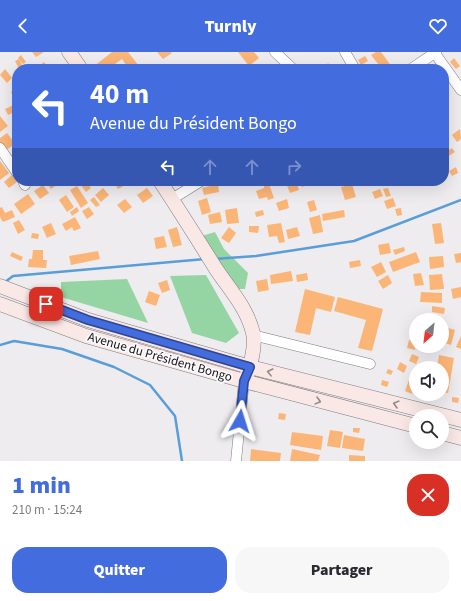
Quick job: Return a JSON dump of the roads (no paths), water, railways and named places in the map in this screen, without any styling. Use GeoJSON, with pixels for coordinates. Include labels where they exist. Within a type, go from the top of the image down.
{"type":"FeatureCollection","features":[{"type":"Feature","properties":{"kind":"street"},"geometry":{"type":"LineString","coordinates":[[69,52],[77,64]]}},
{"type":"Feature","properties":{"kind":"street"},"geometry":{"type":"LineString","coordinates":[[275,52],[288,64]]}},
{"type":"Feature","properties":{"kind":"street"},"geometry":{"type":"LineString","coordinates":[[345,52],[352,64]]}},
{"type":"Feature","properties":{"kind":"street"},"geometry":{"type":"LineString","coordinates":[[418,64],[435,52],[443,64]]}},
{"type":"Feature","properties":{"kind":"street"},"geometry":{"type":"LineString","coordinates":[[449,72],[461,90]]}},
{"type":"Feature","properties":{"kind":"street"},"geometry":{"type":"LineString","coordinates":[[0,148],[12,166]]}},
{"type":"Feature","properties":{"kind":"street"},"geometry":{"type":"LineString","coordinates":[[163,186],[242,306],[249,320],[253,335],[250,367],[244,381],[236,461]]}},
{"type":"Feature","properties":{"kind":"street"},"geometry":{"type":"LineString","coordinates":[[172,199],[192,186]]}},
{"type":"Feature","properties":{"kind":"street","name":"Avenue du Président Bongo"},"geometry":{"type":"LineString","coordinates":[[2,287],[88,320],[250,367],[461,420]]}},
{"type":"Feature","properties":{"kind":"street","name":"Avenue du Président Bongo"},"geometry":{"type":"LineString","coordinates":[[0,304],[86,336],[244,381],[409,424]]}},
{"type":"Feature","properties":{"kind":"street"},"geometry":{"type":"LineString","coordinates":[[253,335],[370,364]]}},
{"type":"Feature","properties":{"kind":"street"},"geometry":{"type":"LineString","coordinates":[[449,435],[461,438]]}},
{"type":"Feature","properties":{"kind":"waterway"},"geometry":{"type":"LineString","coordinates":[[214,259],[256,256],[354,241],[461,200]]}},
{"type":"Feature","properties":{"kind":"waterway"},"geometry":{"type":"LineString","coordinates":[[5,282],[13,276],[205,259]]}},
{"type":"Feature","properties":{"kind":"waterway"},"geometry":{"type":"LineString","coordinates":[[0,345],[14,341],[62,349],[114,367],[150,385],[175,416],[182,461]]}}]}
